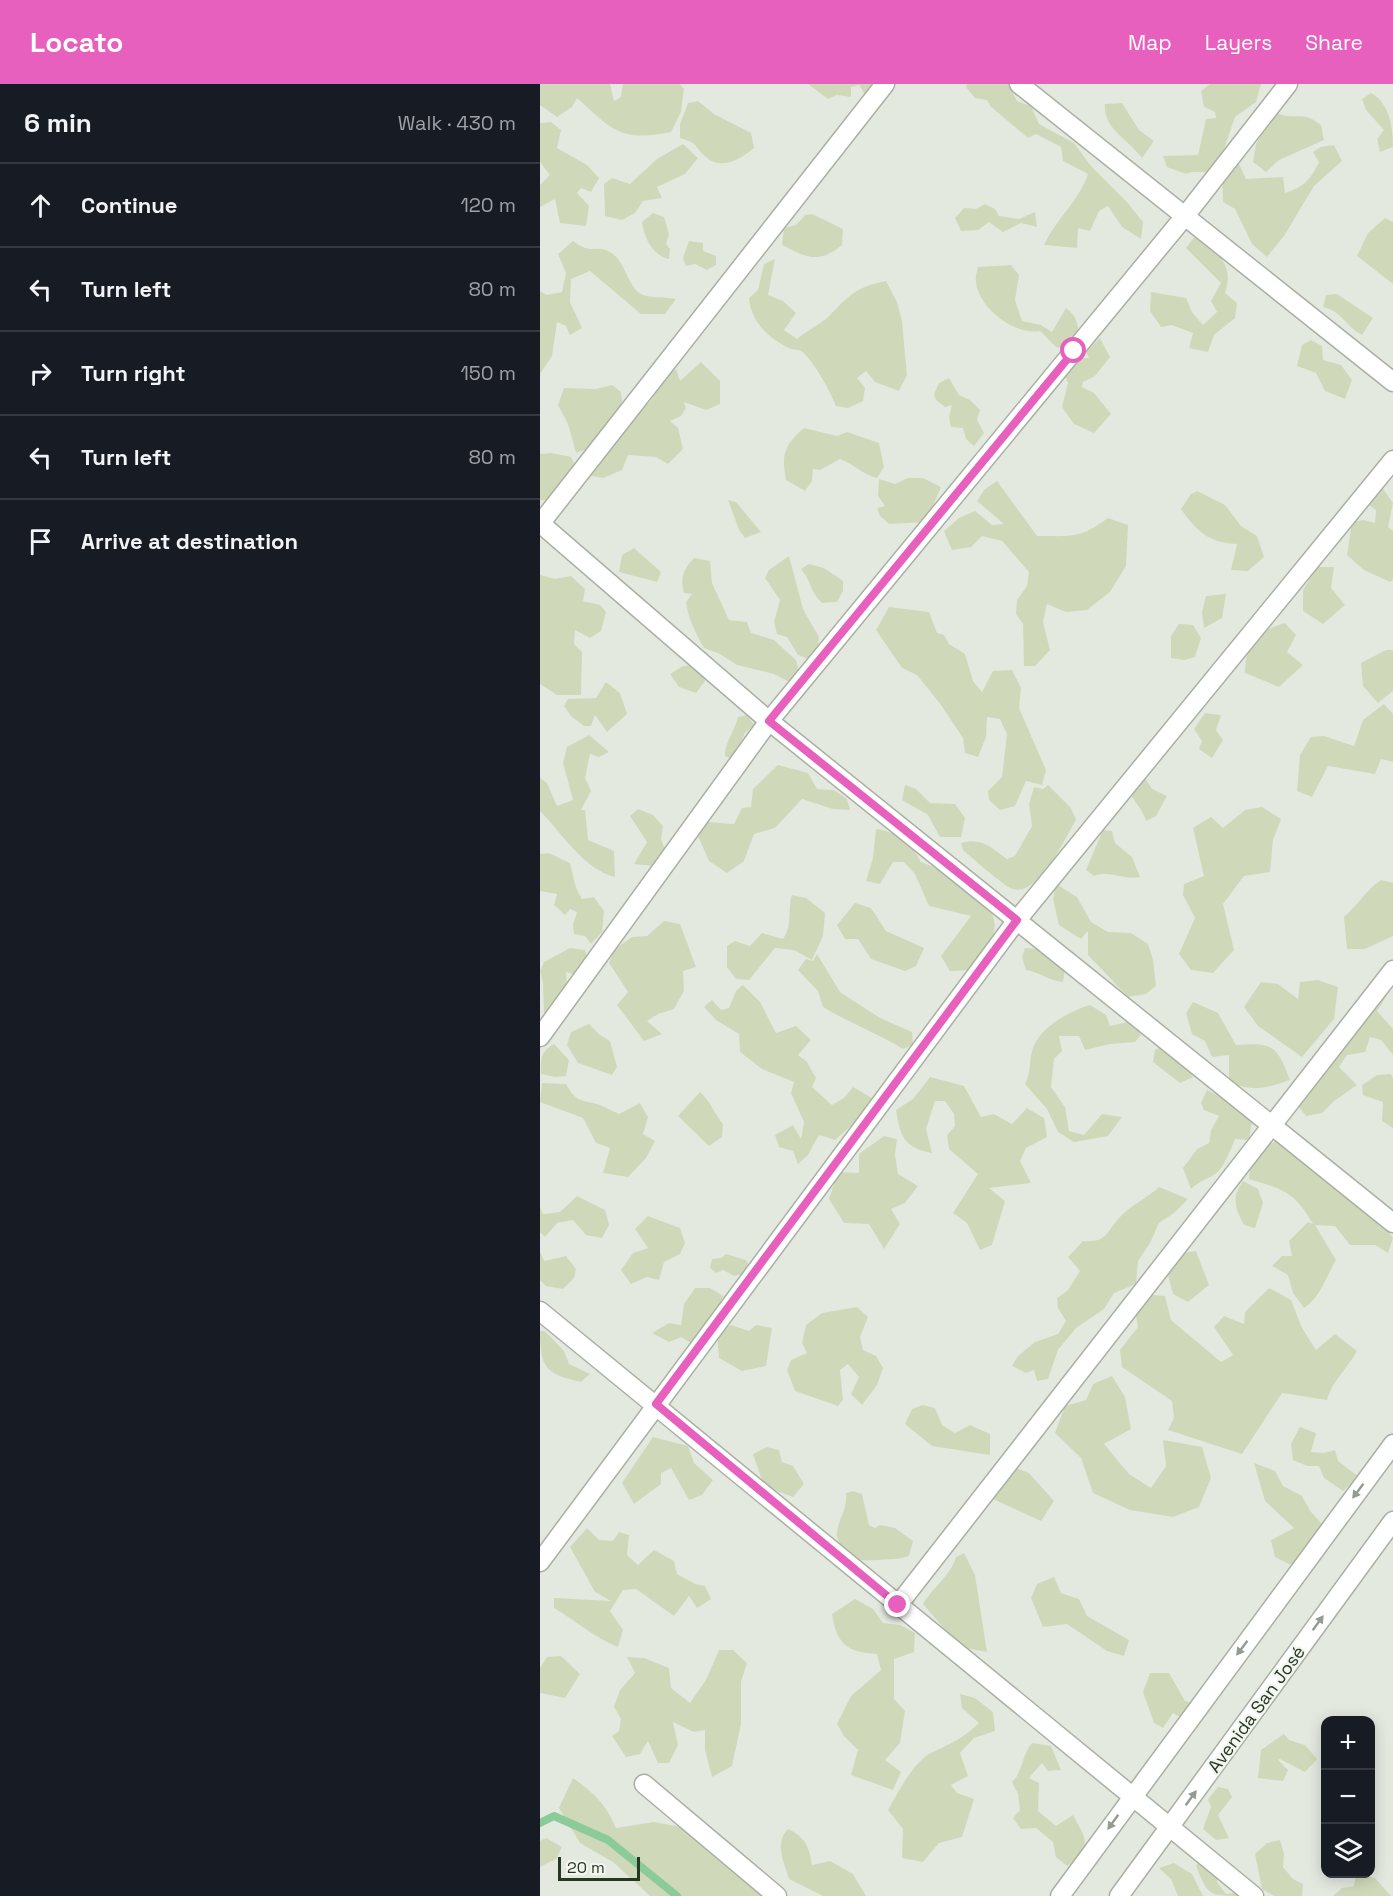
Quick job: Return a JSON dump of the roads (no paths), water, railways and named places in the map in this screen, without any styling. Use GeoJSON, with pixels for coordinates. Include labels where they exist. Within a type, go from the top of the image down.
{"type":"FeatureCollection","features":[{"type":"Feature","properties":{"kind":"street"},"geometry":{"type":"LineString","coordinates":[[885,84],[540,524],[769,721],[1393,1223]]}},
{"type":"Feature","properties":{"kind":"street"},"geometry":{"type":"LineString","coordinates":[[1019,84],[1393,382]]}},
{"type":"Feature","properties":{"kind":"street"},"geometry":{"type":"LineString","coordinates":[[540,1037],[769,721],[1185,216],[1288,84]]}},
{"type":"Feature","properties":{"kind":"street"},"geometry":{"type":"LineString","coordinates":[[540,1562],[1017,920],[1393,460]]}},
{"type":"Feature","properties":{"kind":"street"},"geometry":{"type":"LineString","coordinates":[[898,1605],[1393,970]]}},
{"type":"Feature","properties":{"kind":"street"},"geometry":{"type":"LineString","coordinates":[[540,1311],[898,1605],[1171,1825],[1254,1896]]}},
{"type":"Feature","properties":{"kind":"street"},"geometry":{"type":"LineString","coordinates":[[1060,1896],[1393,1444]]}},
{"type":"Feature","properties":{"kind":"street","name":"Avenida San José"},"geometry":{"type":"LineString","coordinates":[[1119,1896],[1393,1521]]}},
{"type":"Feature","properties":{"kind":"street"},"geometry":{"type":"LineString","coordinates":[[644,1784],[777,1896]]}},
{"type":"Feature","properties":{"kind":"waterway"},"geometry":{"type":"LineString","coordinates":[[540,1823],[554,1816],[608,1840],[677,1896]]}}]}
